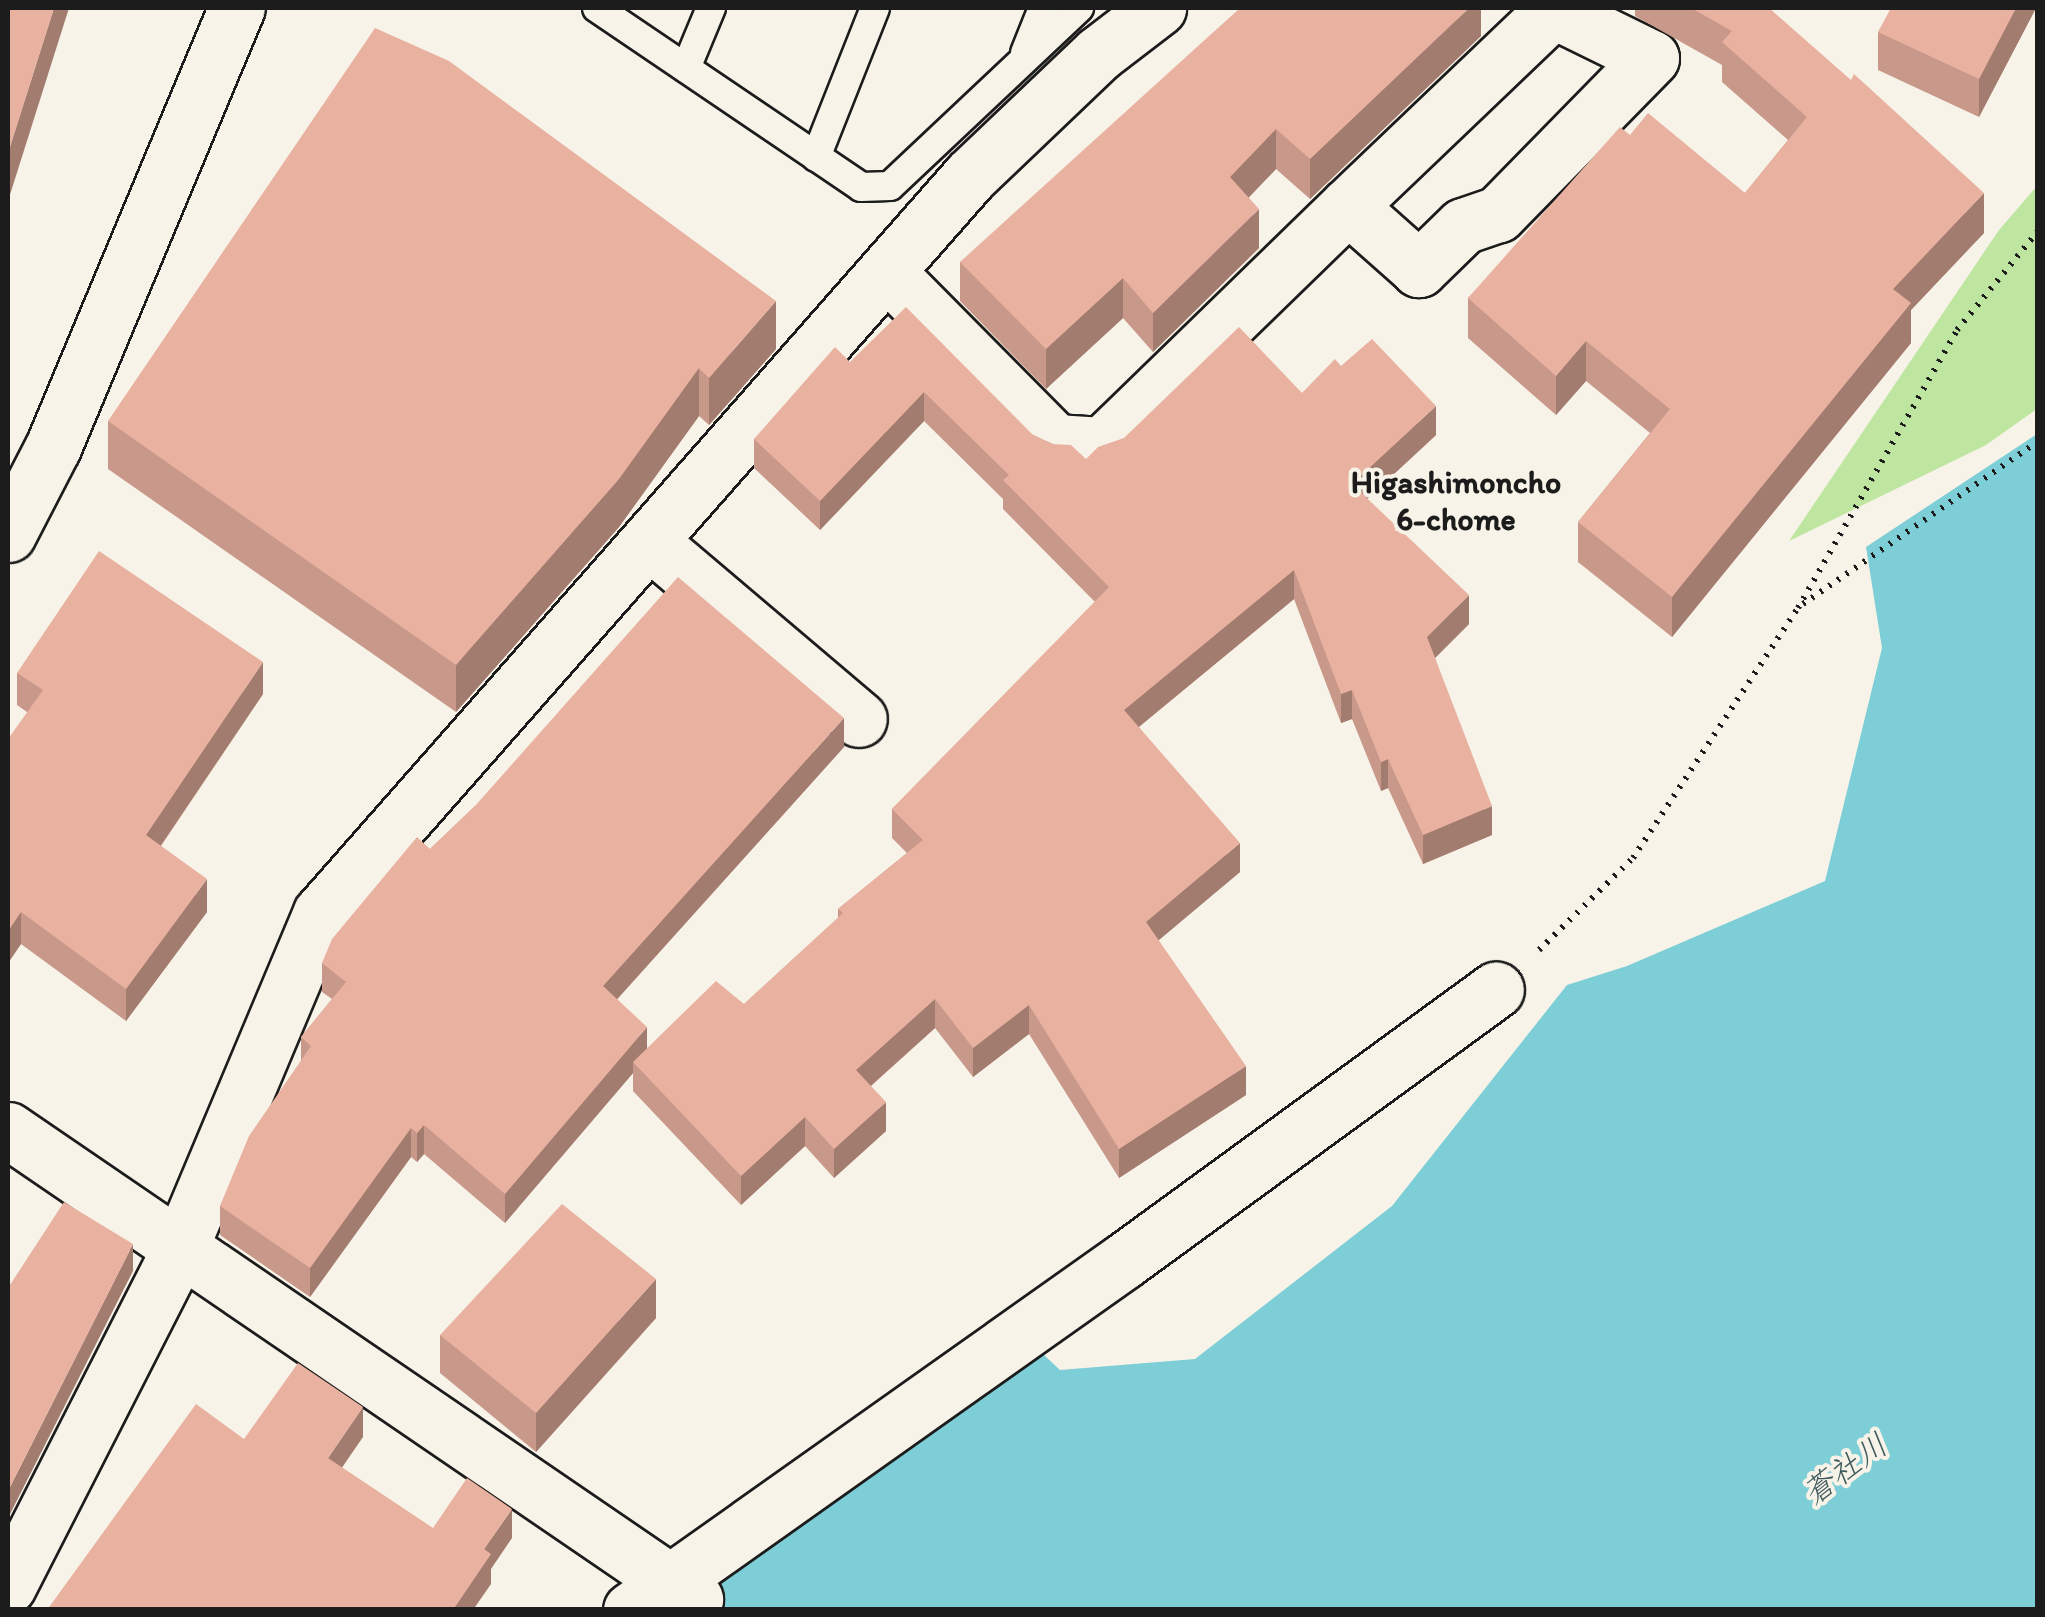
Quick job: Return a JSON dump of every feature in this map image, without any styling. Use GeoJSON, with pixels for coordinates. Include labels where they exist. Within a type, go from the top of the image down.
{"type":"FeatureCollection","features":[{"type":"Feature","properties":{"kind":"street"},"geometry":{"type":"LineString","coordinates":[[8,534],[53,447],[237,8]]}},
{"type":"Feature","properties":{"kind":"street"},"geometry":{"type":"LineString","coordinates":[[8,1586],[180,1248],[321,913],[970,176],[1098,54],[1158,8]]}},
{"type":"Feature","properties":{"kind":"street"},"geometry":{"type":"LineString","coordinates":[[887,272],[1056,442],[1102,446],[1348,206],[1553,10],[1651,58],[1498,214],[1463,226],[1419,270],[1348,206]]}},
{"type":"Feature","properties":{"kind":"street"},"geometry":{"type":"LineString","coordinates":[[649,542],[859,719]]}},
{"type":"Feature","properties":{"kind":"street"},"geometry":{"type":"LineString","coordinates":[[8,1130],[180,1248],[666,1597],[1496,990]]}},
{"type":"Feature","properties":{"kind":"lane"},"geometry":{"type":"LineString","coordinates":[[597,8],[860,187],[890,186],[1079,8]]}},
{"type":"Feature","properties":{"kind":"lane"},"geometry":{"type":"LineString","coordinates":[[686,68],[711,8]]}},
{"type":"Feature","properties":{"kind":"lane"},"geometry":{"type":"LineString","coordinates":[[816,157],[876,8]]}},
{"type":"Feature","properties":{"kind":"lane"},"geometry":{"type":"LineString","coordinates":[[1022,62],[1043,8]]}},
{"type":"Feature","properties":{"kind":"path"},"geometry":{"type":"LineString","coordinates":[[1496,990],[1633,858],[1798,608],[1957,330],[2038,231]]}},
{"type":"Feature","properties":{"kind":"path"},"geometry":{"type":"LineString","coordinates":[[1798,608],[2038,441]]}},
{"type":"Feature","properties":{"kind":"green space"},"geometry":{"type":"Polygon","coordinates":[[[2037,186],[2037,409],[1986,445],[1789,541],[1999,230],[2037,186]]]}},
{"type":"Feature","properties":{"kind":"water","name":"蒼社川"},"geometry":{"type":"Polygon","coordinates":[[[2037,434],[2037,1609],[675,1610],[714,1576],[1044,1355],[1060,1370],[1195,1359],[1392,1206],[1567,985],[1627,966],[1825,881],[1882,648],[1866,547],[2037,434]]]}},
{"type":"Feature","properties":{"kind":"building"},"geometry":{"type":"Polygon","coordinates":[[[8,8],[54,8],[8,153],[8,8]]]}},
{"type":"Feature","properties":{"kind":"building"},"geometry":{"type":"Polygon","coordinates":[[[1240,8],[1469,8],[1310,159],[1276,129],[1230,177],[1259,209],[1153,313],[1123,278],[1046,349],[960,262],[1240,8]]]}},
{"type":"Feature","properties":{"kind":"building"},"geometry":{"type":"Polygon","coordinates":[[[1691,8],[1769,8],[1851,80],[1854,74],[1984,193],[1893,289],[1911,303],[1672,597],[1578,522],[1670,409],[1586,341],[1556,376],[1468,298],[1620,127],[1630,135],[1648,113],[1745,193],[1807,117],[1722,42],[1732,31],[1691,8]]]}},
{"type":"Feature","properties":{"kind":"building"},"geometry":{"type":"Polygon","coordinates":[[[1891,8],[2016,8],[1979,79],[1878,32],[1891,8]]]}},
{"type":"Feature","properties":{"kind":"building"},"geometry":{"type":"Polygon","coordinates":[[[375,28],[449,61],[776,301],[709,378],[699,368],[619,479],[456,665],[108,421],[375,28]]]}},
{"type":"Feature","properties":{"kind":"building"},"geometry":{"type":"Polygon","coordinates":[[[906,307],[1033,435],[1052,444],[1071,445],[1086,459],[1098,447],[1124,438],[1239,327],[1302,393],[1335,359],[1341,366],[1372,339],[1436,406],[1352,484],[1469,595],[1427,637],[1492,806],[1423,835],[1388,759],[1381,762],[1352,690],[1341,694],[1294,570],[1124,710],[1240,843],[1146,922],[1246,1066],[1119,1149],[1029,1005],[973,1048],[935,999],[856,1070],[886,1102],[834,1149],[805,1117],[741,1176],[633,1062],[716,981],[744,1004],[843,913],[838,909],[923,840],[892,809],[1109,587],[1003,480],[1009,475],[924,392],[820,501],[754,439],[835,347],[850,362],[906,307]]]}},
{"type":"Feature","properties":{"kind":"building"},"geometry":{"type":"Polygon","coordinates":[[[99,551],[263,662],[146,835],[207,879],[126,989],[21,912],[8,931],[8,739],[43,690],[17,673],[99,551]]]}},
{"type":"Feature","properties":{"kind":"building"},"geometry":{"type":"Polygon","coordinates":[[[678,577],[844,718],[603,986],[647,1027],[505,1194],[424,1125],[417,1133],[411,1128],[310,1268],[220,1206],[249,1136],[311,1046],[301,1037],[346,982],[322,963],[332,939],[417,837],[430,849],[475,806],[678,577]]]}},
{"type":"Feature","properties":{"kind":"building"},"geometry":{"type":"Polygon","coordinates":[[[64,1202],[133,1244],[8,1491],[8,1288],[64,1202]]]}},
{"type":"Feature","properties":{"kind":"building"},"geometry":{"type":"Polygon","coordinates":[[[562,1204],[656,1279],[536,1413],[440,1335],[562,1204]]]}},
{"type":"Feature","properties":{"kind":"building"},"geometry":{"type":"Polygon","coordinates":[[[298,1363],[363,1407],[328,1458],[433,1528],[467,1478],[512,1509],[484,1549],[491,1554],[453,1610],[47,1610],[196,1404],[244,1439],[298,1363]]]}},
{"type":"Feature","properties":{"kind":"district","name":"Higashimoncho 6-chome"},"geometry":{"type":"Point","coordinates":[1456,502]}}]}
